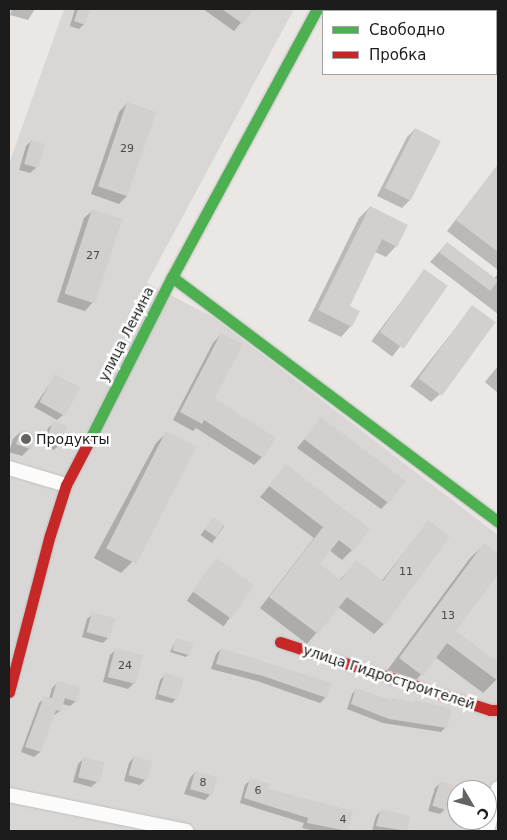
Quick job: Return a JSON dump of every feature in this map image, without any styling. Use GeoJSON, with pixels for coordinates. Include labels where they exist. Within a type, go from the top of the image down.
{"type":"FeatureCollection","features":[{"type":"Feature","properties":{"kind":"street","name":"улица Ленина"},"geometry":{"type":"LineString","coordinates":[[9,692],[50,534],[66,485],[172,277],[317,9]]}},
{"type":"Feature","properties":{"kind":"street"},"geometry":{"type":"LineString","coordinates":[[172,277],[498,522]]}},
{"type":"Feature","properties":{"kind":"street"},"geometry":{"type":"LineString","coordinates":[[9,468],[66,485]]}},
{"type":"Feature","properties":{"kind":"street","name":"улица Гидростроителей"},"geometry":{"type":"LineString","coordinates":[[280,642],[490,710],[498,710]]}},
{"type":"Feature","properties":{"kind":"street"},"geometry":{"type":"LineString","coordinates":[[487,831],[498,788]]}},
{"type":"Feature","properties":{"kind":"street"},"geometry":{"type":"LineString","coordinates":[[9,795],[186,831]]}},
{"type":"Feature","properties":{"kind":"shaded area"},"geometry":{"type":"Polygon","coordinates":[[[64,9],[294,9],[147,283],[213,317],[498,535],[498,831],[9,831],[9,164],[64,9]]]}},
{"type":"Feature","properties":{"kind":"building"},"geometry":{"type":"Polygon","coordinates":[[[78,9],[90,9],[85,25],[74,21],[78,9]]]}},
{"type":"Feature","properties":{"kind":"building"},"geometry":{"type":"Polygon","coordinates":[[[222,9],[254,9],[243,24],[222,9]]]}},
{"type":"Feature","properties":{"kind":"building"},"geometry":{"type":"Polygon","coordinates":[[[127,102],[156,112],[127,196],[98,186],[127,102]]]}},
{"type":"Feature","properties":{"kind":"building"},"geometry":{"type":"Polygon","coordinates":[[[415,128],[441,141],[410,201],[385,188],[415,128]]]}},
{"type":"Feature","properties":{"kind":"building"},"geometry":{"type":"Polygon","coordinates":[[[31,140],[45,144],[39,168],[24,164],[31,140]]]}},
{"type":"Feature","properties":{"kind":"building"},"geometry":{"type":"Polygon","coordinates":[[[498,164],[498,252],[456,220],[498,164]]]}},
{"type":"Feature","properties":{"kind":"building"},"geometry":{"type":"Polygon","coordinates":[[[370,206],[408,225],[397,247],[382,239],[350,306],[360,311],[352,327],[318,310],[370,206]]]}},
{"type":"Feature","properties":{"kind":"building"},"geometry":{"type":"Polygon","coordinates":[[[92,209],[122,219],[95,304],[64,294],[92,209]]]}},
{"type":"Feature","properties":{"kind":"building"},"geometry":{"type":"Polygon","coordinates":[[[447,242],[498,280],[490,291],[439,252],[447,242]]]}},
{"type":"Feature","properties":{"kind":"building"},"geometry":{"type":"Polygon","coordinates":[[[424,269],[448,286],[404,349],[380,332],[424,269]]]}},
{"type":"Feature","properties":{"kind":"building"},"geometry":{"type":"Polygon","coordinates":[[[472,305],[495,322],[442,396],[419,379],[472,305]]]}},
{"type":"Feature","properties":{"kind":"building"},"geometry":{"type":"Polygon","coordinates":[[[221,333],[243,344],[215,398],[276,438],[263,458],[204,420],[202,424],[180,412],[221,333]]]}},
{"type":"Feature","properties":{"kind":"building"},"geometry":{"type":"Polygon","coordinates":[[[55,374],[80,388],[65,416],[39,402],[55,374]]]}},
{"type":"Feature","properties":{"kind":"building"},"geometry":{"type":"Polygon","coordinates":[[[321,417],[406,481],[389,503],[304,439],[321,417]]]}},
{"type":"Feature","properties":{"kind":"building"},"geometry":{"type":"Polygon","coordinates":[[[53,421],[67,426],[60,446],[46,441],[53,421]]]}},
{"type":"Feature","properties":{"kind":"building","name":"Продукты"},"geometry":{"type":"Polygon","coordinates":[[[21,429],[36,434],[31,449],[16,444],[21,429]]]}},
{"type":"Feature","properties":{"kind":"building"},"geometry":{"type":"Polygon","coordinates":[[[166,431],[196,446],[136,564],[106,549],[166,431]]]}},
{"type":"Feature","properties":{"kind":"building"},"geometry":{"type":"Polygon","coordinates":[[[286,464],[370,529],[353,551],[339,540],[320,564],[341,580],[356,560],[383,581],[428,520],[450,536],[385,625],[347,597],[318,634],[269,597],[323,527],[269,486],[286,464]]]}},
{"type":"Feature","properties":{"kind":"building"},"geometry":{"type":"Polygon","coordinates":[[[213,517],[225,525],[216,537],[205,529],[213,517]]]}},
{"type":"Feature","properties":{"kind":"building"},"geometry":{"type":"Polygon","coordinates":[[[484,543],[498,554],[498,574],[456,631],[498,662],[498,681],[447,643],[423,676],[399,658],[484,543]]]}},
{"type":"Feature","properties":{"kind":"building"},"geometry":{"type":"Polygon","coordinates":[[[216,558],[255,585],[231,619],[192,592],[216,558]]]}},
{"type":"Feature","properties":{"kind":"building"},"geometry":{"type":"Polygon","coordinates":[[[92,612],[115,618],[110,638],[87,632],[92,612]]]}},
{"type":"Feature","properties":{"kind":"building"},"geometry":{"type":"Polygon","coordinates":[[[176,638],[193,643],[190,655],[172,650],[176,638]]]}},
{"type":"Feature","properties":{"kind":"building"},"geometry":{"type":"Polygon","coordinates":[[[115,648],[143,655],[136,684],[108,677],[115,648]]]}},
{"type":"Feature","properties":{"kind":"building"},"geometry":{"type":"Polygon","coordinates":[[[221,648],[332,683],[327,698],[263,676],[216,664],[221,648]]]}},
{"type":"Feature","properties":{"kind":"building"},"geometry":{"type":"Polygon","coordinates":[[[165,673],[184,679],[177,700],[158,694],[165,673]]]}},
{"type":"Feature","properties":{"kind":"building"},"geometry":{"type":"Polygon","coordinates":[[[57,681],[81,687],[77,702],[65,698],[61,712],[56,710],[41,752],[25,747],[44,696],[52,698],[57,681]]]}},
{"type":"Feature","properties":{"kind":"building"},"geometry":{"type":"Polygon","coordinates":[[[356,688],[393,701],[394,698],[414,703],[415,700],[452,709],[447,728],[389,719],[351,704],[356,688]]]}},
{"type":"Feature","properties":{"kind":"building"},"geometry":{"type":"Polygon","coordinates":[[[134,756],[152,761],[147,780],[128,775],[134,756]]]}},
{"type":"Feature","properties":{"kind":"building"},"geometry":{"type":"Polygon","coordinates":[[[83,757],[104,762],[100,782],[78,777],[83,757]]]}},
{"type":"Feature","properties":{"kind":"building"},"geometry":{"type":"Polygon","coordinates":[[[195,771],[217,777],[212,795],[190,789],[195,771]]]}},
{"type":"Feature","properties":{"kind":"building"},"geometry":{"type":"Polygon","coordinates":[[[250,778],[271,784],[269,789],[353,811],[348,831],[307,823],[308,818],[244,798],[250,778]]]}},
{"type":"Feature","properties":{"kind":"building"},"geometry":{"type":"Polygon","coordinates":[[[440,781],[447,783],[446,810],[432,806],[440,781]]]}},
{"type":"Feature","properties":{"kind":"building"},"geometry":{"type":"Polygon","coordinates":[[[381,809],[410,816],[407,831],[376,826],[381,809]]]}},
{"type":"Feature","properties":{"kind":"traffic: fast"},"geometry":{"type":"LineString","coordinates":[[90,439],[172,277],[317,9]]}},
{"type":"Feature","properties":{"kind":"traffic: fast"},"geometry":{"type":"LineString","coordinates":[[172,277],[498,522]]}},
{"type":"Feature","properties":{"kind":"traffic: jam"},"geometry":{"type":"LineString","coordinates":[[9,692],[50,535],[66,485],[90,439]]}},
{"type":"Feature","properties":{"kind":"traffic: jam"},"geometry":{"type":"LineString","coordinates":[[280,642],[490,710],[498,710]]}},
{"type":"Feature","properties":{"kind":"place","name":"Продукты"},"geometry":{"type":"Point","coordinates":[26,439]}}]}
